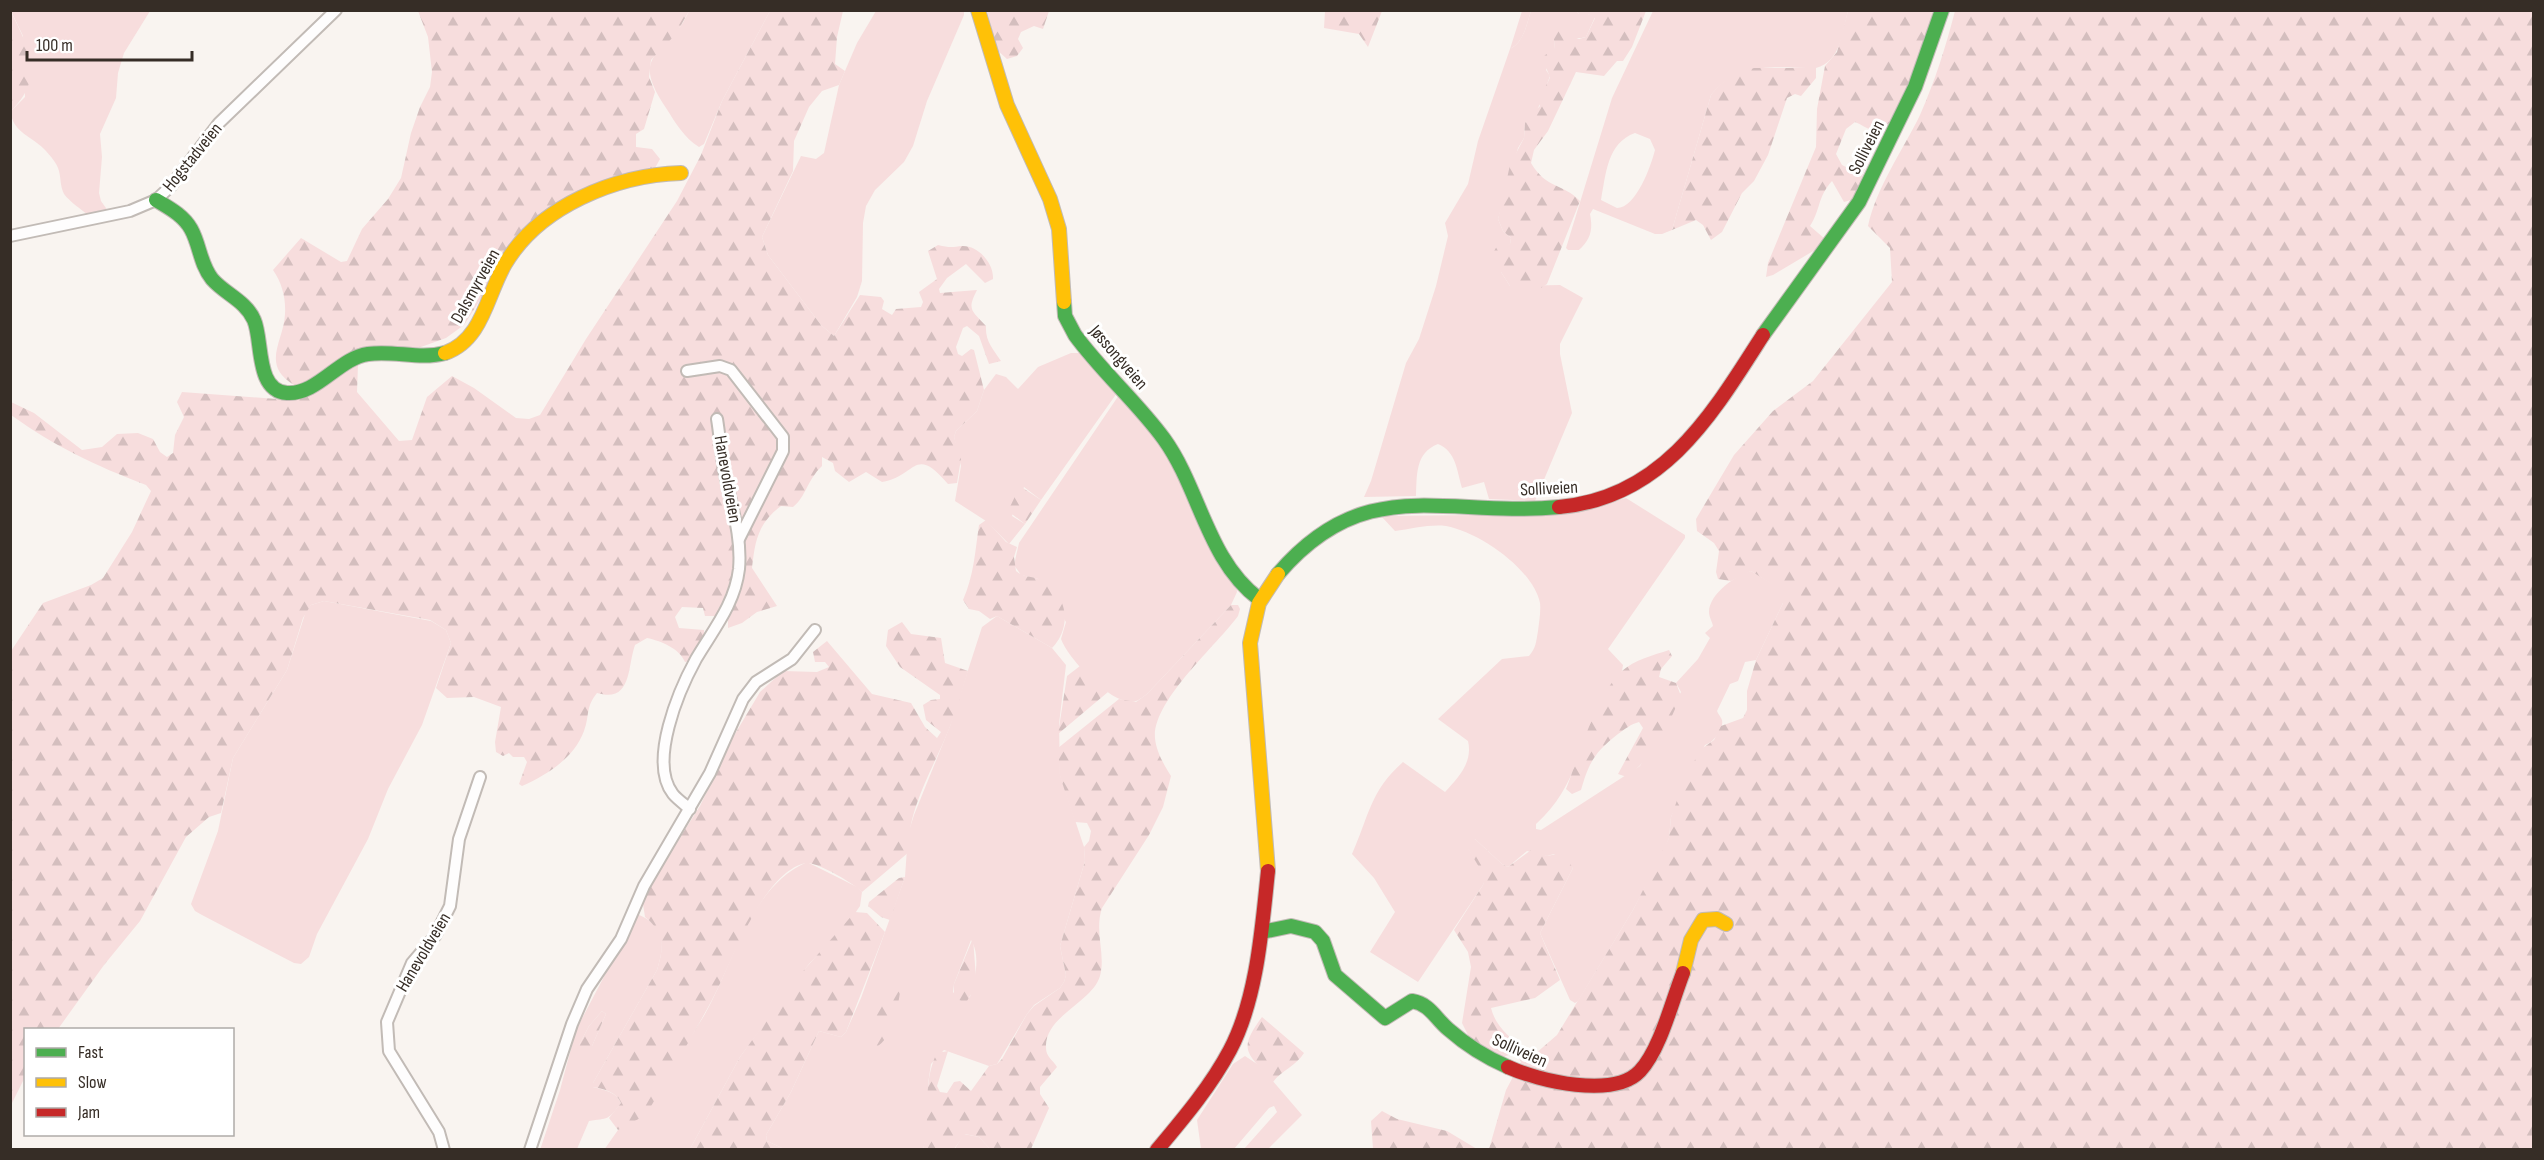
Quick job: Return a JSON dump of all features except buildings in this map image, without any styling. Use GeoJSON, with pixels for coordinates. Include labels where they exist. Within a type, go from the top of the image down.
{"type":"FeatureCollection","features":[{"type":"Feature","properties":{"kind":"street","name":"Hogstadveien"},"geometry":{"type":"LineString","coordinates":[[10,236],[130,211],[156,200],[171,186],[219,123],[336,10]]}},
{"type":"Feature","properties":{"kind":"street","name":"Jøssongveien"},"geometry":{"type":"LineString","coordinates":[[978,10],[1007,105],[1050,199],[1059,229],[1065,316],[1070,327],[1093,357],[1160,431],[1180,463],[1202,517],[1245,588],[1259,599]]}},
{"type":"Feature","properties":{"kind":"street","name":"Solliveien"},"geometry":{"type":"LineString","coordinates":[[1157,1149],[1192,1107],[1230,1050],[1244,1015],[1262,932],[1268,866],[1253,720],[1250,660],[1251,626],[1259,599],[1279,572],[1307,545],[1334,524],[1356,514],[1381,507],[1402,505],[1544,510],[1569,508],[1625,490],[1667,461],[1693,435],[1732,383],[1779,310],[1846,224],[1918,84],[1932,48],[1942,10]]}},
{"type":"Feature","properties":{"kind":"street","name":"Dalsmyrveien"},"geometry":{"type":"LineString","coordinates":[[156,200],[179,215],[190,228],[210,277],[245,307],[254,318],[266,378],[272,386],[291,394],[306,388],[363,354],[392,352],[432,357],[452,350],[462,344],[476,328],[507,261],[539,224],[553,213],[605,187],[649,175],[681,173]]}},
{"type":"Feature","properties":{"kind":"street","name":"Hanevoldveien"},"geometry":{"type":"LineString","coordinates":[[687,371],[720,366],[732,370],[783,437],[783,451],[739,538]]}},
{"type":"Feature","properties":{"kind":"street","name":"Hanevoldveien"},"geometry":{"type":"LineString","coordinates":[[690,809],[673,794],[667,783],[663,748],[670,722],[696,661],[731,599],[739,570],[739,538],[724,471],[717,419]]}},
{"type":"Feature","properties":{"kind":"street"},"geometry":{"type":"LineString","coordinates":[[530,1149],[572,1024],[587,989],[621,939],[644,886],[710,773],[742,699],[756,682],[792,659],[815,630]]}},
{"type":"Feature","properties":{"kind":"street","name":"Hanevoldveien"},"geometry":{"type":"LineString","coordinates":[[444,1149],[439,1132],[389,1051],[387,1022],[412,963],[435,936],[450,906],[459,839],[480,777]]}},
{"type":"Feature","properties":{"kind":"street","name":"Solliveien"},"geometry":{"type":"LineString","coordinates":[[1262,932],[1291,926],[1304,927],[1315,932],[1323,941],[1335,975],[1384,1018],[1412,1001],[1424,1003],[1448,1029],[1492,1060],[1523,1074],[1563,1085],[1601,1085],[1623,1083],[1640,1071],[1652,1052],[1687,962],[1692,940],[1704,920],[1717,919],[1726,924]]}},
{"type":"Feature","properties":{"kind":"green space"},"geometry":{"type":"Polygon","coordinates":[[[1325,10],[1382,11],[1368,47],[1359,34],[1324,28],[1325,10]]]}},
{"type":"Feature","properties":{"kind":"green space"},"geometry":{"type":"Polygon","coordinates":[[[11,11],[150,11],[124,53],[118,73],[116,98],[100,134],[102,157],[99,193],[108,211],[89,216],[69,200],[64,194],[54,160],[41,146],[19,129],[12,118],[11,111],[25,97],[23,36],[11,11]]]}},
{"type":"Feature","properties":{"kind":"green space"},"geometry":{"type":"Polygon","coordinates":[[[418,11],[689,11],[676,34],[651,60],[649,77],[655,92],[644,129],[636,134],[636,147],[652,149],[660,159],[655,168],[562,209],[493,280],[464,325],[446,338],[421,347],[365,351],[358,365],[357,392],[399,441],[412,440],[427,397],[452,376],[474,388],[516,418],[529,419],[540,415],[586,339],[677,201],[701,155],[722,101],[770,11],[843,11],[837,37],[835,64],[845,71],[839,85],[822,91],[809,107],[794,141],[793,171],[762,237],[768,255],[821,325],[834,336],[860,295],[881,297],[884,301],[882,309],[892,315],[896,309],[921,307],[923,302],[919,292],[937,279],[928,251],[938,245],[975,249],[988,262],[993,279],[985,283],[966,264],[947,278],[939,289],[940,293],[977,290],[971,306],[972,310],[986,326],[988,341],[1001,361],[989,364],[979,336],[967,326],[963,328],[956,347],[958,354],[962,356],[971,349],[974,350],[984,390],[977,411],[956,431],[954,437],[961,459],[957,483],[948,484],[937,472],[921,464],[893,479],[882,482],[866,472],[849,482],[835,471],[833,463],[822,457],[822,466],[797,503],[793,507],[781,506],[773,512],[756,541],[752,568],[777,606],[757,612],[742,623],[728,628],[728,604],[723,603],[716,616],[705,616],[703,608],[682,607],[675,617],[679,628],[704,630],[704,639],[691,661],[685,662],[674,649],[652,639],[647,638],[635,645],[629,673],[622,688],[617,693],[608,695],[597,693],[593,698],[584,731],[574,749],[550,771],[522,786],[519,784],[527,762],[524,757],[513,757],[509,753],[503,756],[496,752],[495,742],[501,707],[474,697],[447,698],[436,688],[451,643],[446,630],[430,620],[324,601],[311,605],[303,618],[287,670],[233,758],[221,813],[209,817],[186,837],[140,921],[104,965],[59,1028],[24,1028],[24,1079],[11,1105],[11,651],[43,603],[91,585],[103,578],[132,532],[151,491],[146,485],[109,470],[44,437],[11,415],[11,402],[34,413],[82,450],[102,447],[117,434],[138,433],[153,439],[160,452],[167,457],[173,453],[175,435],[184,417],[177,402],[182,392],[277,399],[294,394],[294,385],[278,369],[276,361],[285,308],[281,285],[273,270],[301,238],[341,262],[347,261],[362,229],[388,199],[401,178],[411,133],[430,87],[432,72],[428,37],[418,11]]]}},
{"type":"Feature","properties":{"kind":"green space"},"geometry":{"type":"Polygon","coordinates":[[[689,11],[770,11],[722,101],[704,144],[699,147],[689,140],[666,108],[650,75],[655,55],[671,38],[689,11]]]}},
{"type":"Feature","properties":{"kind":"green space"},"geometry":{"type":"Polygon","coordinates":[[[876,11],[964,11],[964,15],[927,101],[913,146],[904,162],[875,190],[866,206],[863,223],[862,281],[857,297],[834,336],[821,325],[768,255],[762,237],[801,156],[816,159],[824,153],[839,85],[857,43],[876,11]]]}},
{"type":"Feature","properties":{"kind":"green space"},"geometry":{"type":"Polygon","coordinates":[[[987,11],[1049,11],[1043,29],[1034,26],[1021,32],[1018,39],[1023,48],[1017,56],[1007,59],[997,50],[987,11]]]}},
{"type":"Feature","properties":{"kind":"green space"},"geometry":{"type":"Polygon","coordinates":[[[1522,11],[1531,11],[1521,38],[1510,49],[1522,11]]]}},
{"type":"Feature","properties":{"kind":"green space"},"geometry":{"type":"Polygon","coordinates":[[[1531,11],[1576,11],[1579,14],[1595,17],[1586,37],[1554,38],[1555,49],[1546,70],[1550,76],[1536,114],[1525,123],[1524,138],[1518,148],[1498,219],[1503,231],[1511,238],[1510,244],[1505,247],[1501,272],[1510,286],[1560,285],[1583,298],[1560,344],[1572,413],[1535,501],[1489,499],[1484,482],[1462,488],[1457,468],[1449,451],[1438,444],[1430,448],[1421,459],[1417,473],[1416,496],[1364,497],[1371,481],[1406,363],[1419,339],[1436,286],[1448,236],[1445,223],[1468,184],[1478,141],[1510,49],[1521,38],[1531,11]]]}},
{"type":"Feature","properties":{"kind":"green space"},"geometry":{"type":"Polygon","coordinates":[[[1576,11],[1646,11],[1632,47],[1623,61],[1617,61],[1604,76],[1576,72],[1548,131],[1534,150],[1531,163],[1537,171],[1549,182],[1574,195],[1580,201],[1547,284],[1541,288],[1510,286],[1501,272],[1490,268],[1489,260],[1497,246],[1510,244],[1511,238],[1503,231],[1498,219],[1510,165],[1524,138],[1525,123],[1540,106],[1539,98],[1550,77],[1542,58],[1555,49],[1553,30],[1556,24],[1563,23],[1569,28],[1569,35],[1579,39],[1586,37],[1595,18],[1576,11]]]}},
{"type":"Feature","properties":{"kind":"green space"},"geometry":{"type":"Polygon","coordinates":[[[1653,11],[1848,11],[1836,53],[1824,64],[1816,68],[1772,67],[1746,71],[1722,84],[1711,95],[1672,230],[1655,234],[1593,209],[1590,214],[1590,234],[1586,242],[1579,250],[1568,250],[1566,248],[1612,98],[1653,11]],[[1635,133],[1619,144],[1609,160],[1601,200],[1617,208],[1624,206],[1636,194],[1642,185],[1655,150],[1650,139],[1635,133]]]}},
{"type":"Feature","properties":{"kind":"green space"},"geometry":{"type":"Polygon","coordinates":[[[1848,11],[1933,11],[1912,81],[1894,117],[1884,128],[1872,130],[1855,122],[1846,129],[1836,154],[1842,165],[1852,170],[1861,164],[1865,168],[1858,189],[1851,200],[1844,202],[1832,181],[1824,193],[1810,226],[1825,239],[1820,247],[1766,277],[1768,263],[1816,147],[1817,109],[1825,66],[1837,52],[1848,11]]]}},
{"type":"Feature","properties":{"kind":"green space"},"geometry":{"type":"Polygon","coordinates":[[[1955,11],[2533,11],[2533,1149],[1489,1149],[1506,1090],[1521,1062],[1516,1052],[1501,1058],[1470,1039],[1462,1023],[1471,967],[1468,952],[1454,930],[1483,885],[1485,877],[1467,847],[1469,841],[1475,839],[1508,867],[1531,850],[1547,856],[1562,853],[1573,868],[1540,933],[1560,980],[1535,998],[1491,1008],[1502,1029],[1521,1046],[1535,1054],[1557,1035],[1633,910],[1669,838],[1671,817],[1684,781],[1700,750],[1714,740],[1721,726],[1743,718],[1747,710],[1747,691],[1756,660],[1783,603],[1783,591],[1751,571],[1731,581],[1718,579],[1716,572],[1719,551],[1714,543],[1697,531],[1696,519],[1734,455],[1773,411],[1813,381],[1892,282],[1890,248],[1868,226],[1877,197],[1920,115],[1940,63],[1955,11]]]}},
{"type":"Feature","properties":{"kind":"green space"},"geometry":{"type":"Polygon","coordinates":[[[11,12],[28,51],[31,75],[22,99],[11,111],[11,12]]]}},
{"type":"Feature","properties":{"kind":"green space"},"geometry":{"type":"Polygon","coordinates":[[[1754,68],[1816,68],[1816,78],[1801,96],[1795,94],[1787,98],[1768,155],[1754,181],[1742,193],[1722,232],[1711,240],[1703,225],[1696,220],[1672,230],[1711,95],[1730,77],[1754,68]]]}},
{"type":"Feature","properties":{"kind":"green space"},"geometry":{"type":"Polygon","coordinates":[[[1071,353],[1084,353],[1117,393],[1041,500],[1024,487],[1012,516],[1025,524],[1009,544],[986,521],[955,501],[961,466],[954,437],[956,431],[977,411],[984,390],[996,374],[1006,377],[1018,389],[1038,367],[1071,353]]]}},
{"type":"Feature","properties":{"kind":"green space"},"geometry":{"type":"Polygon","coordinates":[[[1119,395],[1162,443],[1236,583],[1237,592],[1231,605],[1147,694],[1132,702],[1117,698],[1108,692],[1079,666],[1061,639],[1066,622],[1038,579],[1021,575],[1014,565],[1019,543],[1119,395]]]}},
{"type":"Feature","properties":{"kind":"green space"},"geometry":{"type":"Polygon","coordinates":[[[1020,486],[1041,500],[1025,524],[1008,511],[1020,486]]]}},
{"type":"Feature","properties":{"kind":"green space"},"geometry":{"type":"Polygon","coordinates":[[[1626,498],[1685,535],[1685,538],[1608,649],[1623,665],[1622,671],[1598,711],[1567,785],[1549,811],[1536,824],[1536,829],[1541,830],[1640,766],[1681,692],[1676,683],[1698,659],[1710,638],[1705,633],[1713,626],[1709,614],[1710,605],[1724,586],[1751,571],[1783,590],[1783,603],[1756,660],[1745,662],[1738,681],[1730,684],[1717,711],[1722,720],[1720,731],[1705,745],[1671,817],[1669,838],[1663,853],[1633,910],[1578,1001],[1575,1003],[1570,1000],[1540,933],[1573,868],[1554,854],[1547,856],[1527,851],[1508,867],[1475,839],[1468,848],[1486,877],[1483,885],[1418,982],[1370,952],[1395,912],[1374,878],[1352,854],[1377,794],[1403,762],[1445,792],[1460,775],[1467,762],[1468,741],[1438,719],[1502,659],[1529,656],[1536,642],[1540,603],[1527,577],[1516,565],[1474,536],[1446,526],[1427,526],[1395,531],[1381,516],[1566,514],[1626,498]]]}},
{"type":"Feature","properties":{"kind":"green space"},"geometry":{"type":"Polygon","coordinates":[[[986,520],[1006,542],[1017,547],[1014,557],[1016,571],[1048,585],[1061,601],[1065,620],[1059,639],[1052,648],[997,616],[990,619],[979,611],[969,609],[963,600],[972,572],[979,525],[986,520]]]}},
{"type":"Feature","properties":{"kind":"green space"},"geometry":{"type":"Polygon","coordinates":[[[324,601],[431,621],[446,630],[451,643],[422,725],[388,789],[368,839],[317,934],[309,957],[301,964],[294,963],[202,915],[195,911],[191,904],[218,831],[233,758],[287,670],[306,611],[311,605],[324,601]]]}},
{"type":"Feature","properties":{"kind":"green space"},"geometry":{"type":"Polygon","coordinates":[[[1231,605],[1238,605],[1240,609],[1238,616],[1174,691],[1157,723],[1155,738],[1157,748],[1171,776],[1163,807],[1149,835],[1102,908],[1099,926],[1102,959],[1100,976],[1095,986],[1060,1018],[1047,1037],[1046,1051],[1057,1067],[1040,1087],[1040,1094],[1049,1108],[1031,1149],[990,1149],[979,1137],[965,1134],[954,1149],[923,1149],[927,1125],[929,1077],[937,1053],[948,1051],[937,1086],[940,1092],[947,1093],[954,1082],[960,1081],[971,1091],[989,1066],[997,1064],[1002,1059],[1027,1014],[1034,1006],[1060,988],[1064,982],[1066,975],[1060,946],[1085,861],[1084,847],[1089,841],[1091,831],[1087,823],[1075,822],[1060,776],[1058,748],[1119,699],[1136,702],[1147,694],[1231,605]]]}},
{"type":"Feature","properties":{"kind":"green space"},"geometry":{"type":"Polygon","coordinates":[[[997,616],[1052,648],[1066,665],[1059,724],[1060,775],[1084,847],[1085,861],[1060,946],[1066,975],[1064,982],[1060,988],[1034,1005],[997,1064],[989,1066],[944,1050],[931,1064],[928,1084],[929,1129],[923,1149],[784,1149],[767,1141],[766,1135],[791,1092],[819,1031],[841,1037],[846,1032],[861,998],[905,877],[908,834],[914,815],[950,726],[982,627],[997,616]],[[971,940],[954,984],[953,992],[961,1001],[970,997],[974,983],[976,953],[971,940]]]}},
{"type":"Feature","properties":{"kind":"green space"},"geometry":{"type":"Polygon","coordinates":[[[902,622],[911,634],[941,638],[945,663],[968,671],[952,722],[916,805],[909,837],[909,852],[862,892],[835,874],[811,863],[790,870],[775,883],[750,922],[712,1000],[650,1108],[644,1116],[618,1130],[609,1118],[621,1103],[619,1099],[610,1092],[593,1087],[593,1083],[657,970],[662,947],[661,941],[652,923],[645,917],[642,897],[700,806],[732,739],[760,692],[783,671],[817,672],[829,667],[825,662],[815,662],[813,652],[827,641],[872,694],[911,703],[925,727],[937,738],[941,732],[926,720],[923,705],[931,700],[940,699],[940,695],[900,667],[886,646],[888,630],[902,622]]]}},
{"type":"Feature","properties":{"kind":"green space"},"geometry":{"type":"Polygon","coordinates":[[[1669,650],[1672,656],[1661,669],[1659,677],[1676,683],[1681,696],[1653,750],[1627,777],[1618,774],[1643,728],[1639,722],[1631,725],[1598,752],[1590,765],[1581,790],[1572,794],[1566,789],[1589,727],[1604,695],[1622,671],[1632,664],[1669,650]]]}},
{"type":"Feature","properties":{"kind":"green space"},"geometry":{"type":"Polygon","coordinates":[[[1080,666],[1108,692],[1058,734],[1067,676],[1080,666]]]}},
{"type":"Feature","properties":{"kind":"green space"},"geometry":{"type":"Polygon","coordinates":[[[807,862],[857,887],[862,892],[860,906],[849,922],[809,964],[740,1057],[690,1149],[604,1150],[618,1130],[629,1122],[678,1056],[705,1014],[757,908],[787,874],[807,862]]]}},
{"type":"Feature","properties":{"kind":"green space"},"geometry":{"type":"Polygon","coordinates":[[[905,877],[890,920],[881,917],[868,906],[869,902],[899,878],[905,877]]]}},
{"type":"Feature","properties":{"kind":"green space"},"geometry":{"type":"Polygon","coordinates":[[[855,912],[867,913],[885,932],[846,1032],[841,1037],[819,1031],[791,1092],[766,1135],[767,1141],[784,1149],[690,1149],[740,1057],[797,978],[855,912]]]}},
{"type":"Feature","properties":{"kind":"green space"},"geometry":{"type":"Polygon","coordinates":[[[637,914],[647,919],[658,930],[661,937],[662,944],[657,970],[593,1083],[593,1087],[613,1094],[621,1103],[607,1118],[589,1121],[577,1149],[540,1150],[560,1090],[576,1030],[637,914]],[[602,1011],[589,1026],[579,1045],[592,1046],[606,1014],[602,1011]]]}},
{"type":"Feature","properties":{"kind":"green space"},"geometry":{"type":"Polygon","coordinates":[[[973,938],[976,978],[973,991],[967,1001],[961,1001],[954,997],[954,984],[973,938]]]}},
{"type":"Feature","properties":{"kind":"green space"},"geometry":{"type":"Polygon","coordinates":[[[899,982],[901,986],[891,1030],[881,1044],[874,1048],[868,1041],[879,1008],[887,992],[899,982]]]}},
{"type":"Feature","properties":{"kind":"green space"},"geometry":{"type":"Polygon","coordinates":[[[602,1011],[606,1014],[592,1046],[584,1053],[579,1045],[589,1026],[602,1011]]]}},
{"type":"Feature","properties":{"kind":"green space"},"geometry":{"type":"Polygon","coordinates":[[[1262,1017],[1304,1053],[1273,1082],[1248,1051],[1250,1037],[1262,1017]]]}},
{"type":"Feature","properties":{"kind":"green space"},"geometry":{"type":"Polygon","coordinates":[[[1245,1056],[1260,1066],[1302,1115],[1267,1150],[1244,1149],[1277,1112],[1274,1106],[1269,1108],[1234,1149],[1201,1149],[1197,1120],[1233,1064],[1245,1056]]]}},
{"type":"Feature","properties":{"kind":"green space"},"geometry":{"type":"Polygon","coordinates":[[[1382,1111],[1397,1119],[1447,1131],[1477,1149],[1373,1149],[1371,1121],[1382,1111]]]}},
{"type":"Feature","properties":{"kind":"green space"},"geometry":{"type":"Polygon","coordinates":[[[964,1134],[979,1137],[990,1149],[954,1150],[964,1134]]]}},
{"type":"Feature","properties":{"kind":"traffic: fast"},"geometry":{"type":"LineString","coordinates":[[1763,335],[1859,202],[1915,87],[1942,10]]}},
{"type":"Feature","properties":{"kind":"traffic: fast"},"geometry":{"type":"LineString","coordinates":[[156,200],[188,224],[212,279],[250,313],[257,329],[265,374],[270,384],[277,390],[287,393],[298,392],[318,383],[347,362],[368,354],[426,356],[445,353]]}},
{"type":"Feature","properties":{"kind":"traffic: fast"},"geometry":{"type":"LineString","coordinates":[[1064,302],[1065,316],[1075,335],[1164,439],[1187,480],[1227,565],[1241,583],[1259,599]]}},
{"type":"Feature","properties":{"kind":"traffic: fast"},"geometry":{"type":"LineString","coordinates":[[1278,574],[1311,542],[1343,522],[1375,510],[1408,506],[1518,509],[1559,507]]}},
{"type":"Feature","properties":{"kind":"traffic: fast"},"geometry":{"type":"LineString","coordinates":[[1262,932],[1291,926],[1315,932],[1323,941],[1335,975],[1385,1018],[1412,1001],[1418,1003],[1428,1008],[1443,1025],[1462,1040],[1508,1067]]}},
{"type":"Feature","properties":{"kind":"traffic: slow"},"geometry":{"type":"LineString","coordinates":[[978,10],[1007,105],[1050,199],[1059,229],[1064,302]]}},
{"type":"Feature","properties":{"kind":"traffic: slow"},"geometry":{"type":"LineString","coordinates":[[445,353],[458,347],[468,338],[476,327],[505,264],[520,244],[558,210],[606,187],[656,175],[681,173]]}},
{"type":"Feature","properties":{"kind":"traffic: slow"},"geometry":{"type":"LineString","coordinates":[[1268,871],[1250,643],[1259,603],[1278,574]]}},
{"type":"Feature","properties":{"kind":"traffic: slow"},"geometry":{"type":"LineString","coordinates":[[1683,973],[1691,940],[1703,920],[1717,919],[1726,924]]}},
{"type":"Feature","properties":{"kind":"traffic: jam"},"geometry":{"type":"LineString","coordinates":[[1559,507],[1596,500],[1628,488],[1656,470],[1681,448],[1703,422],[1763,335]]}},
{"type":"Feature","properties":{"kind":"traffic: jam"},"geometry":{"type":"LineString","coordinates":[[1157,1150],[1214,1076],[1239,1030],[1257,963],[1268,871]]}},
{"type":"Feature","properties":{"kind":"traffic: jam"},"geometry":{"type":"LineString","coordinates":[[1508,1067],[1538,1077],[1576,1085],[1613,1084],[1628,1079],[1640,1071],[1654,1051],[1683,973]]}}]}
